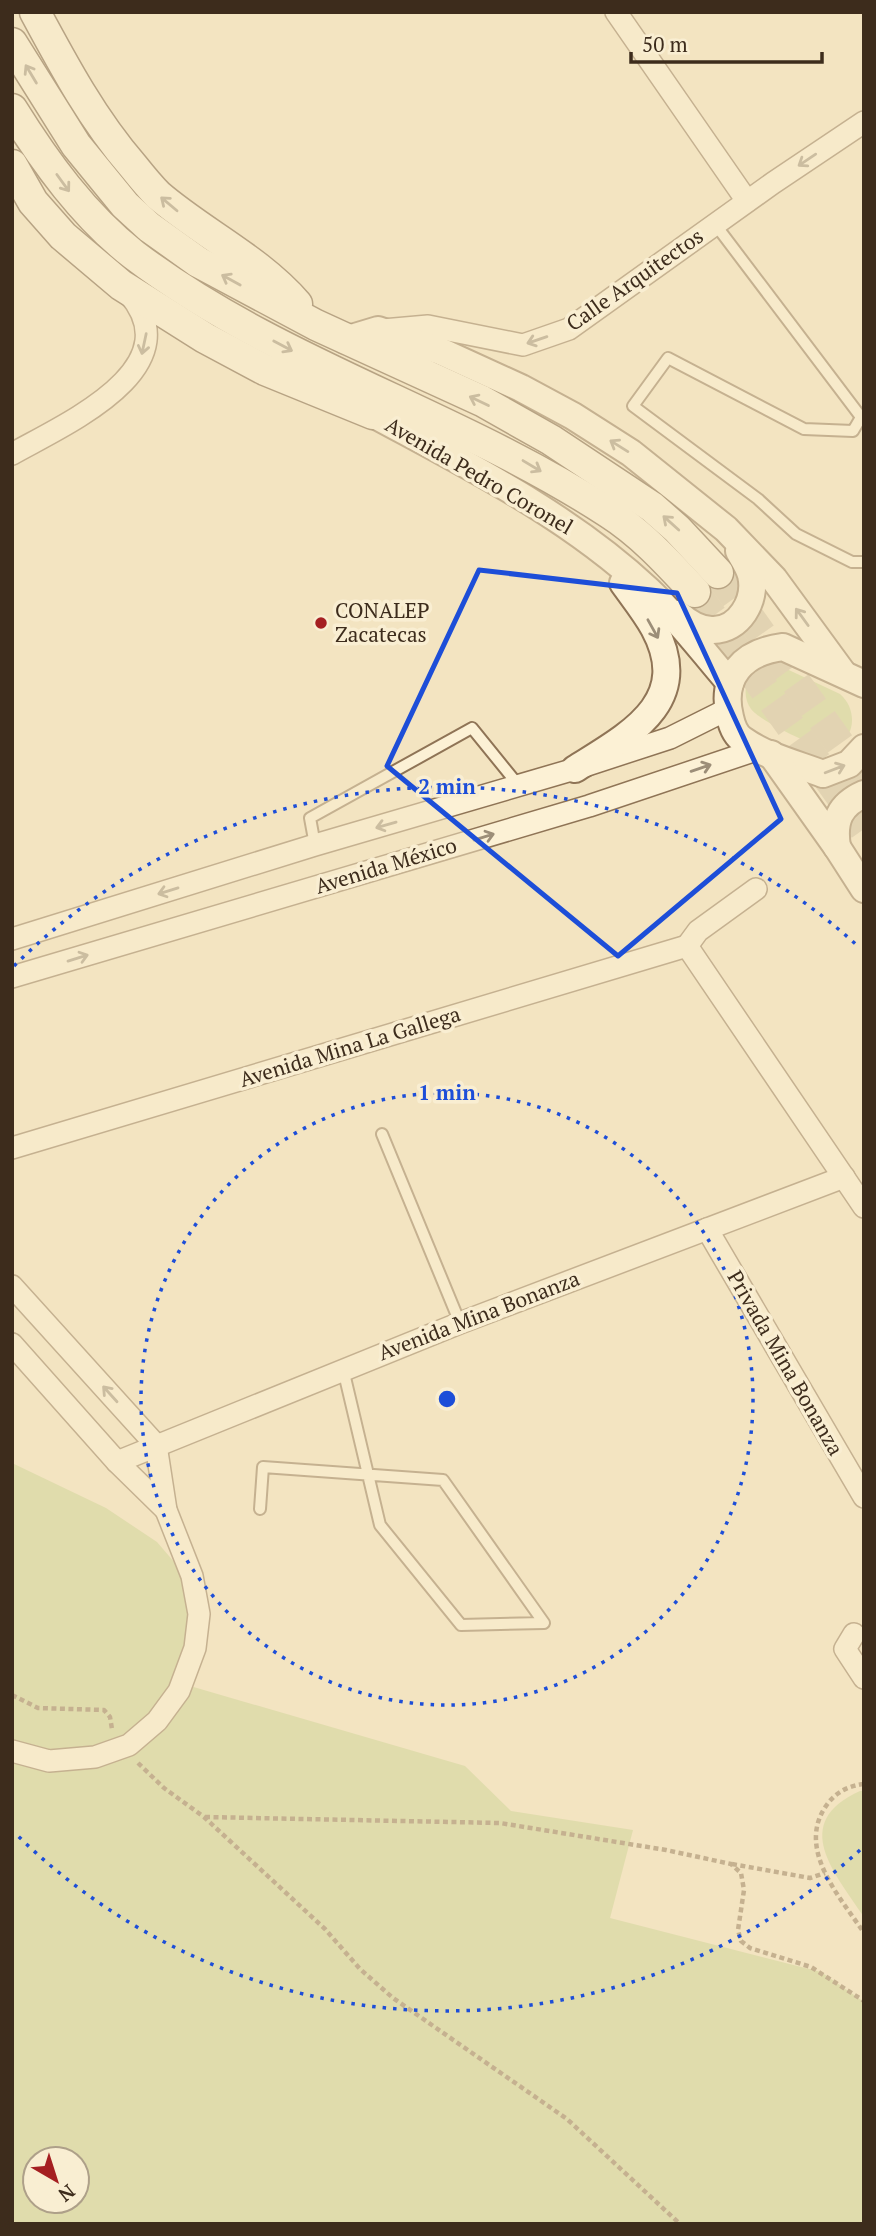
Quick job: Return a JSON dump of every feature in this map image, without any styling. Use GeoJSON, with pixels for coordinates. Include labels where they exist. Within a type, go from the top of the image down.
{"type":"FeatureCollection","features":[{"type":"Feature","properties":{"kind":"main road"},"geometry":{"type":"LineString","coordinates":[[35,12],[97,120],[155,192],[284,288],[316,325]]}},
{"type":"Feature","properties":{"kind":"main road"},"geometry":{"type":"LineString","coordinates":[[12,43],[49,104],[101,178],[149,227],[198,261],[316,325],[481,401],[551,440],[653,507],[718,573]]}},
{"type":"Feature","properties":{"kind":"main road","name":"Avenida Pedro Coronel"},"geometry":{"type":"LineString","coordinates":[[18,118],[69,191],[108,233],[134,255],[215,310],[312,362],[525,461],[610,513],[643,540],[695,592]]}},
{"type":"Feature","properties":{"kind":"main road"},"geometry":{"type":"LineString","coordinates":[[12,165],[33,202],[63,236],[121,285],[205,338],[265,370],[373,414]]}},
{"type":"Feature","properties":{"kind":"street"},"geometry":{"type":"LineString","coordinates":[[617,12],[747,201]]}},
{"type":"Feature","properties":{"kind":"street","name":"Calle Arquitectos"},"geometry":{"type":"LineString","coordinates":[[378,330],[428,326],[523,345],[569,329],[747,201],[864,122]]}},
{"type":"Feature","properties":{"kind":"street"},"geometry":{"type":"LineString","coordinates":[[12,454],[114,392],[136,369],[147,342],[146,323],[136,303],[121,285]]}},
{"type":"Feature","properties":{"kind":"street"},"geometry":{"type":"LineString","coordinates":[[345,340],[378,330],[440,351],[573,416],[631,453],[726,530],[774,579],[855,677]]}},
{"type":"Feature","properties":{"kind":"street","name":"Avenida Pedro Coronel"},"geometry":{"type":"LineString","coordinates":[[312,362],[373,414],[525,498],[602,552],[649,591],[730,682]]}},
{"type":"Feature","properties":{"kind":"street"},"geometry":{"type":"LineString","coordinates":[[649,591],[688,622],[704,629],[714,631],[729,626],[741,617],[749,604],[753,589],[751,574],[726,530]]}},
{"type":"Feature","properties":{"kind":"street"},"geometry":{"type":"LineString","coordinates":[[575,769],[627,737],[642,724],[653,712],[663,694],[667,675],[663,649],[653,627],[602,552]]}},
{"type":"Feature","properties":{"kind":"street"},"geometry":{"type":"LineString","coordinates":[[855,677],[782,647],[759,652],[745,661],[730,682],[727,694],[728,709],[732,727],[741,739],[823,774],[849,764],[864,748]]}},
{"type":"Feature","properties":{"kind":"street","name":"Avenida México"},"geometry":{"type":"LineString","coordinates":[[12,939],[315,845],[575,769],[670,738],[728,709]]}},
{"type":"Feature","properties":{"kind":"street"},"geometry":{"type":"LineString","coordinates":[[765,751],[837,847],[864,889]]}},
{"type":"Feature","properties":{"kind":"street","name":"Avenida México"},"geometry":{"type":"LineString","coordinates":[[12,977],[765,751]]}},
{"type":"Feature","properties":{"kind":"street"},"geometry":{"type":"LineString","coordinates":[[837,847],[834,830],[836,821],[846,805],[864,794]]}},
{"type":"Feature","properties":{"kind":"street"},"geometry":{"type":"LineString","coordinates":[[756,889],[698,931],[687,946],[864,1207]]}},
{"type":"Feature","properties":{"kind":"street","name":"Avenida Mina La Gallega"},"geometry":{"type":"LineString","coordinates":[[12,1148],[687,946]]}},
{"type":"Feature","properties":{"kind":"street","name":"Avenida Mina Bonanza"},"geometry":{"type":"LineString","coordinates":[[117,1462],[460,1322],[844,1177]]}},
{"type":"Feature","properties":{"kind":"street","name":"Privada Mina Bonanza"},"geometry":{"type":"LineString","coordinates":[[707,1229],[864,1497]]}},
{"type":"Feature","properties":{"kind":"street"},"geometry":{"type":"LineString","coordinates":[[12,1286],[156,1445],[166,1510],[192,1576],[199,1614],[195,1648],[179,1691],[157,1721],[130,1745],[117,1739],[95,1757],[49,1761],[12,1751]]}},
{"type":"Feature","properties":{"kind":"street"},"geometry":{"type":"LineString","coordinates":[[12,1344],[117,1462],[166,1510]]}},
{"type":"Feature","properties":{"kind":"street"},"geometry":{"type":"LineString","coordinates":[[854,1634],[845,1648],[864,1678]]}},
{"type":"Feature","properties":{"kind":"lane"},"geometry":{"type":"LineString","coordinates":[[715,225],[862,420],[853,431],[804,429],[668,358],[633,406],[758,499],[796,534],[852,562],[864,562]]}},
{"type":"Feature","properties":{"kind":"lane"},"geometry":{"type":"LineString","coordinates":[[315,845],[310,818],[472,728],[519,786]]}},
{"type":"Feature","properties":{"kind":"lane"},"geometry":{"type":"LineString","coordinates":[[382,1134],[460,1322]]}},
{"type":"Feature","properties":{"kind":"lane"},"geometry":{"type":"LineString","coordinates":[[260,1509],[263,1466],[369,1473],[443,1480],[544,1623],[461,1625],[380,1525],[369,1473],[343,1369]]}},
{"type":"Feature","properties":{"kind":"path"},"geometry":{"type":"LineString","coordinates":[[12,1695],[38,1708],[104,1710],[110,1717],[117,1739],[164,1788],[204,1816],[325,1929],[360,1969],[393,1998],[567,2119],[680,2224]]}},
{"type":"Feature","properties":{"kind":"path"},"geometry":{"type":"LineString","coordinates":[[864,1784],[849,1786],[830,1799],[818,1818],[815,1845],[825,1873],[864,1933]]}},
{"type":"Feature","properties":{"kind":"path"},"geometry":{"type":"LineString","coordinates":[[204,1816],[500,1823],[666,1850],[810,1878],[825,1873]]}},
{"type":"Feature","properties":{"kind":"path"},"geometry":{"type":"LineString","coordinates":[[731,1864],[741,1873],[744,1890],[738,1930],[741,1941],[750,1948],[811,1967],[864,2001]]}},
{"type":"Feature","properties":{"kind":"highlighted area"},"geometry":{"type":"Polygon","coordinates":[[[479,570],[677,593],[781,819],[618,956],[387,766],[479,570]]]}},
{"type":"Feature","properties":{"kind":"green space"},"geometry":{"type":"Polygon","coordinates":[[[776,664],[840,694],[847,702],[851,710],[851,728],[842,742],[823,746],[807,741],[774,725],[751,709],[746,687],[751,675],[758,669],[776,664]]]}},
{"type":"Feature","properties":{"kind":"green space"},"geometry":{"type":"Polygon","coordinates":[[[12,1463],[106,1508],[157,1542],[187,1577],[191,1616],[186,1650],[173,1681],[465,1766],[511,1811],[633,1830],[610,1918],[821,1972],[864,2002],[864,2224],[12,2224],[12,1463]]]}},
{"type":"Feature","properties":{"kind":"green space"},"geometry":{"type":"Polygon","coordinates":[[[864,1791],[864,1917],[831,1866],[824,1849],[822,1833],[827,1818],[839,1804],[864,1791]]]}},
{"type":"Feature","properties":{"kind":"tunnel"},"geometry":{"type":"LineString","coordinates":[[718,573],[864,778]]}},
{"type":"Feature","properties":{"kind":"tunnel"},"geometry":{"type":"LineString","coordinates":[[695,592],[864,829]]}},
{"type":"Feature","properties":{"kind":"place","name":"CONALEP Zacatecas"},"geometry":{"type":"Point","coordinates":[321,623]}}]}
